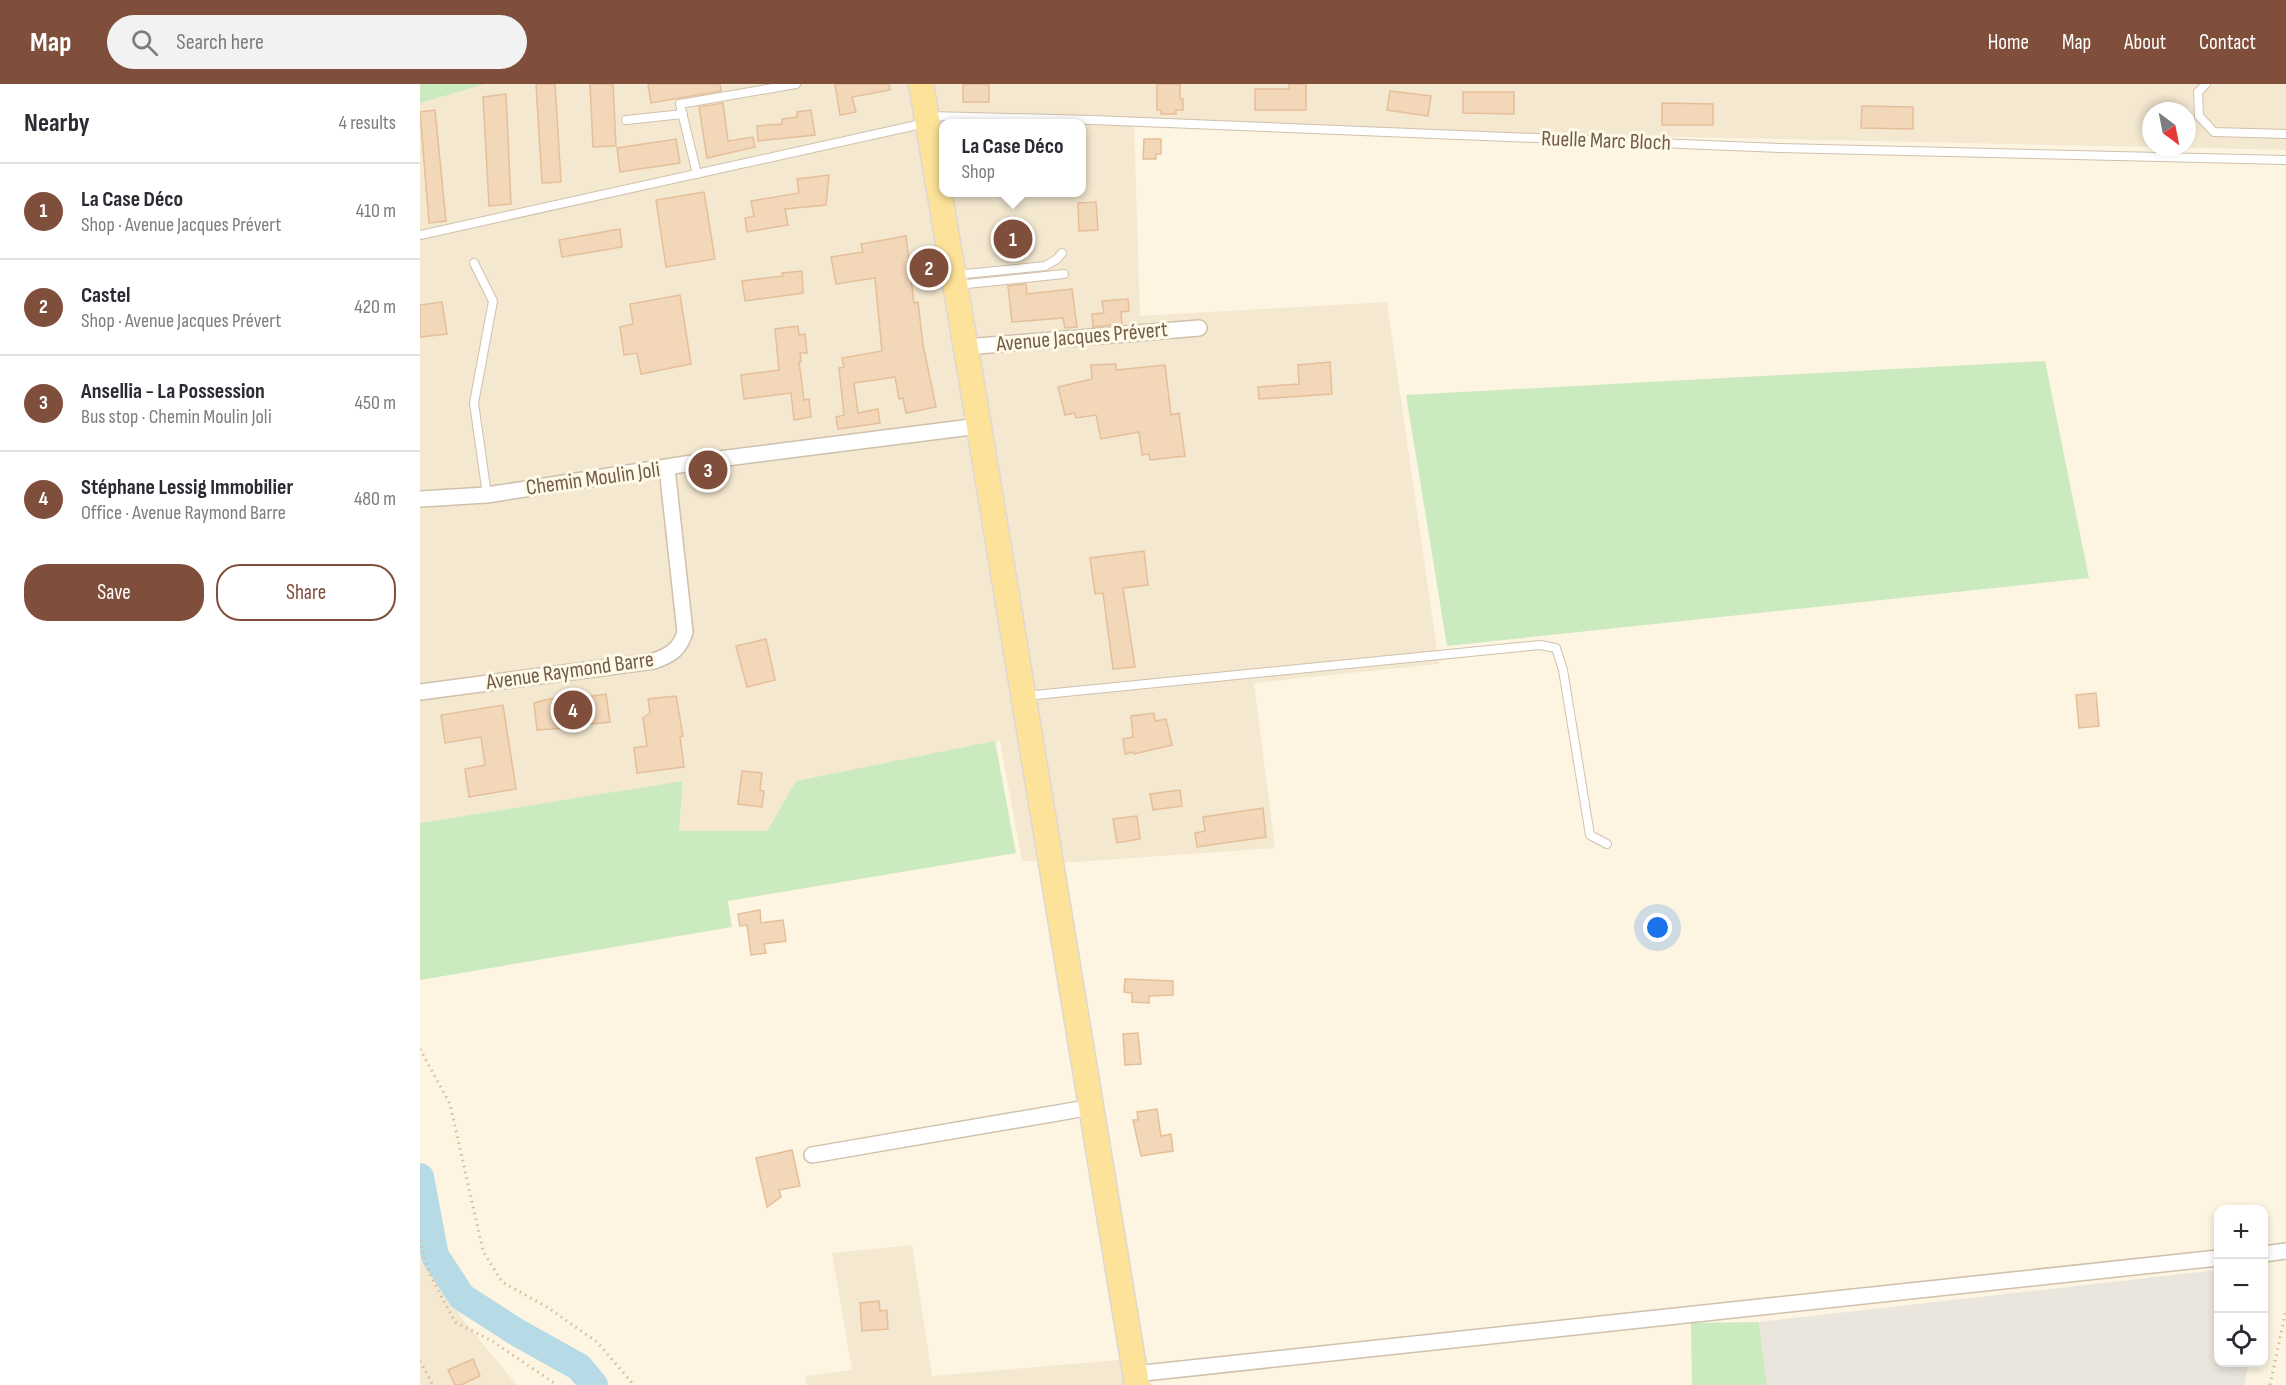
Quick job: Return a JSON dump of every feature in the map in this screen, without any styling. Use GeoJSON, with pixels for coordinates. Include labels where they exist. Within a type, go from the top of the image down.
{"type":"FeatureCollection","features":[{"type":"Feature","properties":{"kind":"main road"},"geometry":{"type":"LineString","coordinates":[[921,84],[939,188]]}},
{"type":"Feature","properties":{"kind":"main road"},"geometry":{"type":"LineString","coordinates":[[941,197],[1136,1380]]}},
{"type":"Feature","properties":{"kind":"street","name":"Avenue Jacques Prévert"},"geometry":{"type":"LineString","coordinates":[[966,347],[1199,328]]}},
{"type":"Feature","properties":{"kind":"street","name":"Chemin Moulin Joli"},"geometry":{"type":"LineString","coordinates":[[420,499],[487,495],[711,460],[979,426]]}},
{"type":"Feature","properties":{"kind":"street","name":"Avenue Raymond Barre"},"geometry":{"type":"LineString","coordinates":[[420,692],[654,661],[676,651],[682,643],[685,632],[667,468]]}},
{"type":"Feature","properties":{"kind":"street"},"geometry":{"type":"LineString","coordinates":[[812,1155],[1092,1107]]}},
{"type":"Feature","properties":{"kind":"street"},"geometry":{"type":"LineString","coordinates":[[2268,1253],[2286,1251]]}},
{"type":"Feature","properties":{"kind":"street"},"geometry":{"type":"LineString","coordinates":[[1136,1380],[2214,1258]]}},
{"type":"Feature","properties":{"kind":"lane"},"geometry":{"type":"LineString","coordinates":[[697,174],[680,104],[795,84]]}},
{"type":"Feature","properties":{"kind":"lane"},"geometry":{"type":"LineString","coordinates":[[2206,84],[2198,92],[2199,116],[2214,132],[2286,134]]}},
{"type":"Feature","properties":{"kind":"lane"},"geometry":{"type":"LineString","coordinates":[[626,120],[683,114]]}},
{"type":"Feature","properties":{"kind":"lane","name":"Ruelle Marc Bloch"},"geometry":{"type":"LineString","coordinates":[[420,235],[697,174],[927,119],[939,119]]}},
{"type":"Feature","properties":{"kind":"lane","name":"Ruelle Marc Bloch"},"geometry":{"type":"LineString","coordinates":[[1086,120],[1780,148],[2286,159]]}},
{"type":"Feature","properties":{"kind":"lane"},"geometry":{"type":"LineString","coordinates":[[955,280],[1046,266],[1062,253]]}},
{"type":"Feature","properties":{"kind":"lane"},"geometry":{"type":"LineString","coordinates":[[474,264],[494,301],[474,403],[487,495]]}},
{"type":"Feature","properties":{"kind":"lane"},"geometry":{"type":"LineString","coordinates":[[955,280],[1064,274]]}},
{"type":"Feature","properties":{"kind":"lane"},"geometry":{"type":"LineString","coordinates":[[1024,696],[1540,645],[1556,648],[1563,670],[1590,835],[1606,844]]}},
{"type":"Feature","properties":{"kind":"path"},"geometry":{"type":"LineString","coordinates":[[420,1049],[450,1104],[483,1251],[502,1282],[547,1307],[597,1342],[634,1385]]}},
{"type":"Feature","properties":{"kind":"path"},"geometry":{"type":"LineString","coordinates":[[420,1240],[429,1273],[455,1322],[492,1341],[557,1385]]}},
{"type":"Feature","properties":{"kind":"path"},"geometry":{"type":"LineString","coordinates":[[2270,1385],[2286,1310]]}},
{"type":"Feature","properties":{"kind":"path"},"geometry":{"type":"LineString","coordinates":[[420,1360],[433,1385]]}},
{"type":"Feature","properties":{"kind":"shaded area"},"geometry":{"type":"Polygon","coordinates":[[[420,84],[2286,84],[2286,150],[2196,148],[2196,102],[2142,102],[2142,147],[1496,133],[1134,122],[1140,316],[1387,302],[1439,664],[1254,683],[1275,848],[1075,862],[1022,861],[1000,741],[796,781],[767,831],[679,832],[683,782],[420,823],[420,84]]]}},
{"type":"Feature","properties":{"kind":"shaded area"},"geometry":{"type":"Polygon","coordinates":[[[420,1238],[460,1316],[517,1385],[420,1385],[420,1238]]]}},
{"type":"Feature","properties":{"kind":"shaded area"},"geometry":{"type":"Polygon","coordinates":[[[912,1245],[932,1376],[1143,1358],[1142,1385],[806,1385],[805,1376],[852,1370],[832,1253],[912,1245]]]}},
{"type":"Feature","properties":{"kind":"shaded area"},"geometry":{"type":"Polygon","coordinates":[[[2214,1270],[2214,1367],[2248,1367],[2244,1385],[1767,1385],[1759,1322],[2214,1270]]]}},
{"type":"Feature","properties":{"kind":"green space"},"geometry":{"type":"Polygon","coordinates":[[[420,84],[485,84],[420,103],[420,84]]]}},
{"type":"Feature","properties":{"kind":"green space"},"geometry":{"type":"Polygon","coordinates":[[[2045,361],[2089,578],[1447,646],[1406,395],[2045,361]]]}},
{"type":"Feature","properties":{"kind":"green space"},"geometry":{"type":"Polygon","coordinates":[[[995,741],[1016,853],[728,901],[732,927],[420,980],[420,823],[683,781],[679,831],[767,831],[796,781],[995,741]]]}},
{"type":"Feature","properties":{"kind":"green space"},"geometry":{"type":"Polygon","coordinates":[[[1759,1322],[1767,1385],[1692,1385],[1691,1323],[1759,1322]]]}},
{"type":"Feature","properties":{"kind":"building"},"geometry":{"type":"Polygon","coordinates":[[[536,84],[555,84],[561,182],[542,183],[536,84]]]}},
{"type":"Feature","properties":{"kind":"building"},"geometry":{"type":"Polygon","coordinates":[[[590,84],[613,84],[616,146],[593,147],[590,84]]]}},
{"type":"Feature","properties":{"kind":"building"},"geometry":{"type":"Polygon","coordinates":[[[648,84],[720,84],[721,91],[651,103],[648,84]]]}},
{"type":"Feature","properties":{"kind":"building"},"geometry":{"type":"Polygon","coordinates":[[[835,84],[889,84],[890,90],[852,97],[856,112],[840,115],[835,84]]]}},
{"type":"Feature","properties":{"kind":"building"},"geometry":{"type":"Polygon","coordinates":[[[963,84],[989,84],[989,102],[963,102],[963,84]]]}},
{"type":"Feature","properties":{"kind":"building"},"geometry":{"type":"Polygon","coordinates":[[[1157,84],[1180,84],[1183,110],[1176,110],[1176,114],[1161,114],[1161,110],[1157,110],[1157,84]]]}},
{"type":"Feature","properties":{"kind":"building"},"geometry":{"type":"Polygon","coordinates":[[[1289,84],[1306,84],[1306,110],[1255,110],[1255,89],[1289,89],[1289,84]]]}},
{"type":"Feature","properties":{"kind":"building"},"geometry":{"type":"Polygon","coordinates":[[[1390,91],[1431,96],[1428,116],[1387,110],[1390,91]]]}},
{"type":"Feature","properties":{"kind":"building"},"geometry":{"type":"Polygon","coordinates":[[[1463,92],[1514,92],[1514,114],[1463,113],[1463,92]]]}},
{"type":"Feature","properties":{"kind":"building"},"geometry":{"type":"Polygon","coordinates":[[[506,94],[511,204],[489,206],[483,97],[506,94]]]}},
{"type":"Feature","properties":{"kind":"building"},"geometry":{"type":"Polygon","coordinates":[[[723,103],[728,141],[753,137],[755,147],[707,158],[699,107],[723,103]]]}},
{"type":"Feature","properties":{"kind":"building"},"geometry":{"type":"Polygon","coordinates":[[[1662,103],[1713,104],[1713,125],[1662,125],[1662,103]]]}},
{"type":"Feature","properties":{"kind":"building"},"geometry":{"type":"Polygon","coordinates":[[[1862,106],[1913,107],[1913,129],[1861,128],[1862,106]]]}},
{"type":"Feature","properties":{"kind":"building"},"geometry":{"type":"Polygon","coordinates":[[[435,110],[446,221],[429,223],[420,112],[435,110]]]}},
{"type":"Feature","properties":{"kind":"building"},"geometry":{"type":"Polygon","coordinates":[[[811,110],[815,135],[758,141],[757,126],[782,124],[782,119],[797,117],[797,112],[811,110]]]}},
{"type":"Feature","properties":{"kind":"building"},"geometry":{"type":"Polygon","coordinates":[[[676,139],[680,163],[620,172],[617,148],[676,139]]]}},
{"type":"Feature","properties":{"kind":"building"},"geometry":{"type":"Polygon","coordinates":[[[1144,139],[1161,139],[1161,154],[1156,154],[1156,159],[1143,159],[1144,139]]]}},
{"type":"Feature","properties":{"kind":"building"},"geometry":{"type":"Polygon","coordinates":[[[829,175],[826,205],[785,209],[788,225],[747,232],[745,218],[754,216],[751,201],[799,193],[797,179],[829,175]]]}},
{"type":"Feature","properties":{"kind":"building"},"geometry":{"type":"Polygon","coordinates":[[[704,192],[715,259],[666,267],[656,200],[704,192]]]}},
{"type":"Feature","properties":{"kind":"building"},"geometry":{"type":"Polygon","coordinates":[[[1096,202],[1098,230],[1079,231],[1078,203],[1096,202]]]}},
{"type":"Feature","properties":{"kind":"building"},"geometry":{"type":"Polygon","coordinates":[[[620,229],[622,247],[562,257],[559,240],[620,229]]]}},
{"type":"Feature","properties":{"kind":"building"},"geometry":{"type":"Polygon","coordinates":[[[1027,229],[1029,254],[1000,256],[998,231],[1027,229]]]}},
{"type":"Feature","properties":{"kind":"building"},"geometry":{"type":"Polygon","coordinates":[[[906,236],[914,303],[918,302],[923,345],[936,407],[906,413],[903,398],[899,399],[895,377],[854,383],[858,413],[878,409],[880,423],[838,429],[836,417],[844,415],[839,368],[844,367],[842,358],[882,351],[875,278],[836,284],[831,257],[863,252],[861,244],[906,236]]]}},
{"type":"Feature","properties":{"kind":"building"},"geometry":{"type":"Polygon","coordinates":[[[802,271],[803,293],[745,301],[742,281],[783,276],[782,273],[802,271]]]}},
{"type":"Feature","properties":{"kind":"building"},"geometry":{"type":"Polygon","coordinates":[[[1026,284],[1027,294],[1072,289],[1077,327],[1065,328],[1063,318],[1012,322],[1008,286],[1026,284]]]}},
{"type":"Feature","properties":{"kind":"building"},"geometry":{"type":"Polygon","coordinates":[[[680,295],[691,364],[641,374],[637,353],[624,355],[620,327],[633,324],[630,304],[680,295]]]}},
{"type":"Feature","properties":{"kind":"building"},"geometry":{"type":"Polygon","coordinates":[[[1128,299],[1129,311],[1121,312],[1122,324],[1093,327],[1092,314],[1104,313],[1102,301],[1128,299]]]}},
{"type":"Feature","properties":{"kind":"building"},"geometry":{"type":"Polygon","coordinates":[[[442,302],[447,334],[420,337],[420,305],[442,302]]]}},
{"type":"Feature","properties":{"kind":"building"},"geometry":{"type":"Polygon","coordinates":[[[798,326],[799,335],[805,334],[807,353],[800,353],[801,362],[799,362],[804,400],[809,399],[811,417],[794,420],[791,393],[744,399],[741,375],[779,370],[775,329],[798,326]]]}},
{"type":"Feature","properties":{"kind":"building"},"geometry":{"type":"Polygon","coordinates":[[[1330,362],[1332,394],[1259,399],[1258,387],[1299,384],[1298,365],[1330,362]]]}},
{"type":"Feature","properties":{"kind":"building"},"geometry":{"type":"Polygon","coordinates":[[[1116,364],[1116,370],[1165,365],[1171,415],[1179,413],[1185,456],[1150,460],[1149,454],[1142,455],[1139,432],[1101,439],[1096,415],[1076,418],[1075,413],[1065,415],[1058,387],[1092,379],[1091,365],[1116,364]]]}},
{"type":"Feature","properties":{"kind":"building"},"geometry":{"type":"Polygon","coordinates":[[[1144,551],[1148,585],[1123,588],[1135,667],[1113,669],[1103,593],[1095,594],[1090,558],[1144,551]]]}},
{"type":"Feature","properties":{"kind":"building"},"geometry":{"type":"Polygon","coordinates":[[[766,639],[775,680],[747,687],[736,646],[766,639]]]}},
{"type":"Feature","properties":{"kind":"building"},"geometry":{"type":"Polygon","coordinates":[[[2096,693],[2099,726],[2079,728],[2076,695],[2096,693]]]}},
{"type":"Feature","properties":{"kind":"building"},"geometry":{"type":"Polygon","coordinates":[[[585,694],[586,697],[606,694],[610,722],[581,725],[582,727],[537,730],[534,703],[585,694]]]}},
{"type":"Feature","properties":{"kind":"building"},"geometry":{"type":"Polygon","coordinates":[[[676,696],[683,736],[680,737],[684,767],[637,773],[634,748],[647,746],[643,718],[650,713],[648,699],[676,696]]]}},
{"type":"Feature","properties":{"kind":"building"},"geometry":{"type":"Polygon","coordinates":[[[503,705],[516,789],[469,797],[465,769],[485,765],[481,737],[445,743],[441,715],[503,705]]]}},
{"type":"Feature","properties":{"kind":"building"},"geometry":{"type":"Polygon","coordinates":[[[1154,713],[1155,721],[1166,719],[1172,745],[1125,754],[1123,739],[1133,737],[1131,716],[1154,713]]]}},
{"type":"Feature","properties":{"kind":"building"},"geometry":{"type":"Polygon","coordinates":[[[742,771],[762,773],[760,790],[764,791],[762,807],[738,804],[742,771]]]}},
{"type":"Feature","properties":{"kind":"building"},"geometry":{"type":"Polygon","coordinates":[[[1180,790],[1182,806],[1153,810],[1150,794],[1180,790]]]}},
{"type":"Feature","properties":{"kind":"building"},"geometry":{"type":"Polygon","coordinates":[[[1263,808],[1266,837],[1197,847],[1195,833],[1205,831],[1203,817],[1263,808]]]}},
{"type":"Feature","properties":{"kind":"building"},"geometry":{"type":"Polygon","coordinates":[[[1137,816],[1140,839],[1117,843],[1113,819],[1137,816]]]}},
{"type":"Feature","properties":{"kind":"building"},"geometry":{"type":"Polygon","coordinates":[[[760,910],[761,923],[783,920],[786,941],[764,944],[766,953],[751,955],[747,925],[740,926],[738,914],[760,910]]]}},
{"type":"Feature","properties":{"kind":"building"},"geometry":{"type":"Polygon","coordinates":[[[1125,979],[1173,981],[1173,995],[1149,996],[1149,1003],[1132,1002],[1132,993],[1124,992],[1125,979]]]}},
{"type":"Feature","properties":{"kind":"building"},"geometry":{"type":"Polygon","coordinates":[[[1138,1033],[1141,1064],[1125,1065],[1123,1034],[1138,1033]]]}},
{"type":"Feature","properties":{"kind":"building"},"geometry":{"type":"Polygon","coordinates":[[[1157,1109],[1161,1136],[1171,1134],[1173,1151],[1141,1156],[1133,1120],[1138,1120],[1137,1112],[1157,1109]]]}},
{"type":"Feature","properties":{"kind":"building"},"geometry":{"type":"Polygon","coordinates":[[[792,1150],[800,1186],[779,1190],[781,1197],[767,1207],[756,1158],[792,1150]]]}},
{"type":"Feature","properties":{"kind":"building"},"geometry":{"type":"Polygon","coordinates":[[[879,1301],[880,1311],[887,1310],[888,1329],[862,1331],[860,1303],[879,1301]]]}},
{"type":"Feature","properties":{"kind":"building"},"geometry":{"type":"Polygon","coordinates":[[[473,1359],[480,1376],[461,1385],[455,1385],[448,1370],[473,1359]]]}},
{"type":"Feature","properties":{"kind":"waterway"},"geometry":{"type":"LineString","coordinates":[[420,1177],[435,1256],[462,1297],[518,1333],[579,1367],[594,1385]]}},
{"type":"Feature","properties":{"kind":"place","name":"La Case Déco"},"geometry":{"type":"Point","coordinates":[1013,239]}},
{"type":"Feature","properties":{"kind":"place","name":"Castel"},"geometry":{"type":"Point","coordinates":[929,268]}},
{"type":"Feature","properties":{"kind":"place","name":"Ansellia - La Possession"},"geometry":{"type":"Point","coordinates":[708,470]}},
{"type":"Feature","properties":{"kind":"place","name":"Stéphane Lessig Immobilier"},"geometry":{"type":"Point","coordinates":[573,710]}}]}
